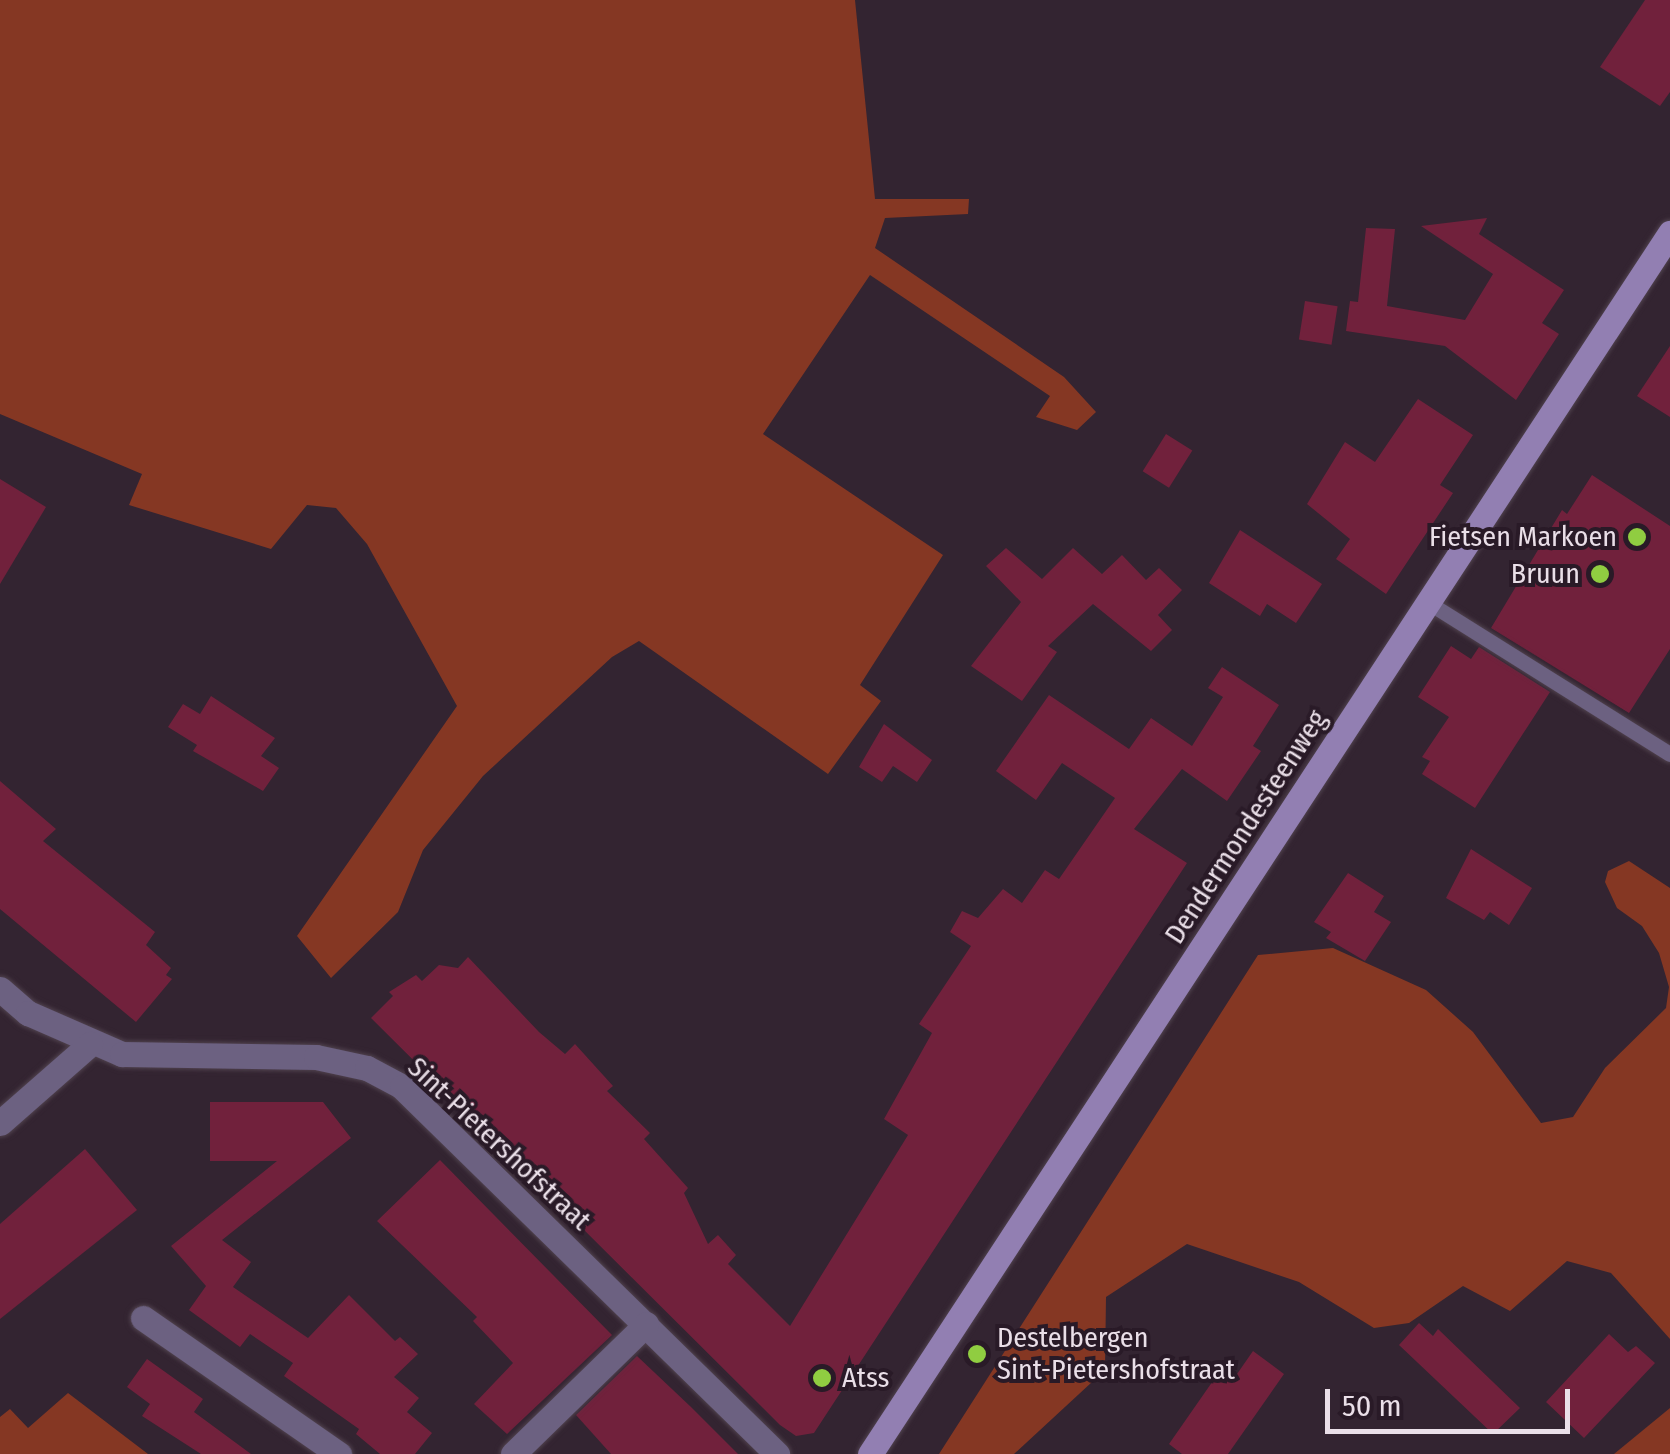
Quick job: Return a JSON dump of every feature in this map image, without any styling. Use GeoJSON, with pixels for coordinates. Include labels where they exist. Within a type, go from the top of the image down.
{"type":"FeatureCollection","features":[{"type":"Feature","properties":{"kind":"main road","name":"Dendermondesteenweg"},"geometry":{"type":"LineString","coordinates":[[870,1454],[1670,233]]}},
{"type":"Feature","properties":{"kind":"street","name":"Sint-Pietershofstraat"},"geometry":{"type":"LineString","coordinates":[[0,989],[28,1013],[90,1044],[136,1056],[316,1057],[368,1068],[402,1086],[776,1454]]}},
{"type":"Feature","properties":{"kind":"street"},"geometry":{"type":"LineString","coordinates":[[0,1124],[90,1044]]}},
{"type":"Feature","properties":{"kind":"street"},"geometry":{"type":"LineString","coordinates":[[143,1318],[339,1454]]}},
{"type":"Feature","properties":{"kind":"street"},"geometry":{"type":"LineString","coordinates":[[513,1454],[646,1324]]}},
{"type":"Feature","properties":{"kind":"lane"},"geometry":{"type":"LineString","coordinates":[[1428,603],[1670,754]]}},
{"type":"Feature","properties":{"kind":"shaded area"},"geometry":{"type":"Polygon","coordinates":[[[0,0],[855,0],[875,199],[969,199],[968,214],[885,218],[875,248],[1064,377],[1096,412],[1077,430],[1036,417],[1050,396],[870,275],[763,434],[943,555],[860,685],[881,701],[828,774],[639,641],[612,657],[483,776],[423,850],[398,912],[331,978],[297,936],[457,706],[367,544],[336,508],[307,505],[271,549],[129,505],[142,474],[0,414],[0,0]]]}},
{"type":"Feature","properties":{"kind":"shaded area"},"geometry":{"type":"Polygon","coordinates":[[[1629,861],[1670,888],[1670,1339],[1611,1273],[1567,1261],[1510,1311],[1463,1286],[1409,1323],[1374,1328],[1299,1282],[1187,1244],[1106,1297],[1105,1370],[1014,1454],[939,1454],[1258,955],[1333,948],[1426,990],[1473,1032],[1541,1123],[1573,1117],[1605,1068],[1666,1008],[1669,987],[1659,953],[1642,926],[1617,908],[1605,882],[1608,871],[1629,861]]]}},
{"type":"Feature","properties":{"kind":"shaded area"},"geometry":{"type":"Polygon","coordinates":[[[68,1393],[148,1454],[0,1454],[0,1417],[10,1409],[28,1428],[68,1393]]]}},
{"type":"Feature","properties":{"kind":"shaded area"},"geometry":{"type":"Polygon","coordinates":[[[1670,1408],[1670,1454],[1614,1454],[1670,1408]]]}},
{"type":"Feature","properties":{"kind":"building"},"geometry":{"type":"Polygon","coordinates":[[[1645,0],[1670,0],[1670,92],[1660,106],[1600,67],[1645,0]]]}},
{"type":"Feature","properties":{"kind":"building"},"geometry":{"type":"Polygon","coordinates":[[[1487,218],[1479,234],[1564,290],[1542,323],[1559,334],[1516,400],[1445,346],[1346,331],[1350,301],[1358,302],[1366,228],[1395,229],[1387,306],[1465,320],[1493,274],[1421,226],[1487,218]]]}},
{"type":"Feature","properties":{"kind":"building"},"geometry":{"type":"Polygon","coordinates":[[[1305,301],[1338,306],[1331,345],[1299,340],[1305,301]]]}},
{"type":"Feature","properties":{"kind":"building"},"geometry":{"type":"Polygon","coordinates":[[[1670,346],[1670,417],[1637,396],[1670,346]]]}},
{"type":"Feature","properties":{"kind":"building"},"geometry":{"type":"Polygon","coordinates":[[[1418,399],[1473,435],[1440,485],[1453,493],[1386,594],[1336,559],[1350,539],[1307,504],[1345,442],[1375,462],[1418,399]]]}},
{"type":"Feature","properties":{"kind":"building"},"geometry":{"type":"Polygon","coordinates":[[[1166,434],[1192,450],[1169,488],[1143,471],[1166,434]]]}},
{"type":"Feature","properties":{"kind":"building"},"geometry":{"type":"Polygon","coordinates":[[[1592,475],[1670,526],[1670,649],[1629,713],[1491,628],[1562,510],[1567,514],[1592,475]]]}},
{"type":"Feature","properties":{"kind":"building"},"geometry":{"type":"Polygon","coordinates":[[[0,479],[46,507],[0,584],[0,479]]]}},
{"type":"Feature","properties":{"kind":"building"},"geometry":{"type":"Polygon","coordinates":[[[1240,530],[1322,584],[1296,623],[1267,604],[1260,616],[1209,583],[1240,530]]]}},
{"type":"Feature","properties":{"kind":"building"},"geometry":{"type":"Polygon","coordinates":[[[1006,548],[1042,579],[1073,548],[1102,574],[1122,555],[1146,580],[1159,568],[1182,590],[1158,615],[1172,630],[1151,651],[1093,604],[1048,646],[1057,652],[1022,701],[971,666],[1021,602],[986,566],[1006,548]]]}},
{"type":"Feature","properties":{"kind":"building"},"geometry":{"type":"Polygon","coordinates":[[[1451,646],[1471,659],[1479,647],[1550,692],[1475,808],[1422,774],[1430,761],[1422,757],[1449,717],[1418,697],[1451,646]]]}},
{"type":"Feature","properties":{"kind":"building"},"geometry":{"type":"Polygon","coordinates":[[[1222,667],[1279,705],[1253,746],[1261,751],[1227,801],[1182,769],[1134,829],[1187,863],[814,1433],[796,1436],[780,1425],[371,1018],[393,996],[389,992],[416,975],[422,981],[439,965],[458,968],[468,957],[539,1032],[565,1054],[575,1044],[613,1086],[607,1091],[650,1133],[644,1139],[688,1188],[684,1193],[708,1244],[718,1235],[736,1255],[728,1264],[790,1326],[908,1135],[884,1119],[932,1033],[919,1024],[971,946],[950,932],[962,911],[978,918],[1003,889],[1022,903],[1045,870],[1059,879],[1115,798],[1062,763],[1036,800],[996,771],[1049,695],[1129,749],[1151,718],[1192,746],[1223,697],[1208,688],[1222,667]]]}},
{"type":"Feature","properties":{"kind":"building"},"geometry":{"type":"Polygon","coordinates":[[[211,696],[275,738],[261,756],[279,768],[263,791],[193,751],[197,745],[168,727],[183,704],[200,714],[211,696]]]}},
{"type":"Feature","properties":{"kind":"building"},"geometry":{"type":"Polygon","coordinates":[[[884,724],[932,760],[917,782],[893,766],[882,782],[859,767],[884,724]]]}},
{"type":"Feature","properties":{"kind":"building"},"geometry":{"type":"Polygon","coordinates":[[[0,781],[56,829],[43,841],[155,932],[146,945],[171,968],[166,975],[172,979],[136,1022],[0,909],[0,781]]]}},
{"type":"Feature","properties":{"kind":"building"},"geometry":{"type":"Polygon","coordinates":[[[1471,849],[1532,888],[1509,925],[1490,912],[1484,920],[1446,898],[1471,849]]]}},
{"type":"Feature","properties":{"kind":"building"},"geometry":{"type":"Polygon","coordinates":[[[1348,873],[1384,896],[1374,912],[1391,922],[1365,961],[1326,938],[1331,932],[1314,922],[1348,873]]]}},
{"type":"Feature","properties":{"kind":"building"},"geometry":{"type":"Polygon","coordinates":[[[210,1102],[323,1102],[351,1138],[222,1240],[251,1262],[233,1287],[308,1338],[349,1295],[395,1341],[400,1337],[418,1354],[394,1377],[419,1398],[407,1412],[432,1433],[415,1454],[380,1454],[356,1434],[359,1429],[284,1376],[293,1363],[250,1334],[240,1347],[189,1310],[206,1286],[171,1246],[277,1161],[210,1161],[210,1102]]]}},
{"type":"Feature","properties":{"kind":"building"},"geometry":{"type":"Polygon","coordinates":[[[85,1149],[137,1210],[0,1319],[0,1224],[85,1149]]]}},
{"type":"Feature","properties":{"kind":"building"},"geometry":{"type":"Polygon","coordinates":[[[440,1160],[612,1335],[507,1434],[474,1404],[513,1363],[473,1321],[477,1317],[377,1221],[440,1160]]]}},
{"type":"Feature","properties":{"kind":"building"},"geometry":{"type":"Polygon","coordinates":[[[1419,1323],[1433,1336],[1438,1329],[1520,1408],[1493,1434],[1399,1345],[1419,1323]]]}},
{"type":"Feature","properties":{"kind":"building"},"geometry":{"type":"Polygon","coordinates":[[[1609,1334],[1628,1352],[1636,1346],[1655,1363],[1584,1438],[1546,1402],[1609,1334]]]}},
{"type":"Feature","properties":{"kind":"building"},"geometry":{"type":"Polygon","coordinates":[[[1253,1351],[1284,1374],[1228,1454],[1182,1454],[1169,1444],[1224,1365],[1237,1374],[1253,1351]]]}},
{"type":"Feature","properties":{"kind":"building"},"geometry":{"type":"Polygon","coordinates":[[[637,1356],[738,1454],[611,1454],[576,1415],[637,1356]]]}},
{"type":"Feature","properties":{"kind":"building"},"geometry":{"type":"Polygon","coordinates":[[[147,1359],[203,1399],[194,1412],[251,1454],[201,1454],[142,1416],[150,1404],[127,1387],[147,1359]]]}},
{"type":"Feature","properties":{"kind":"place","name":"Fietsen Markoen"},"geometry":{"type":"Point","coordinates":[1637,537]}},
{"type":"Feature","properties":{"kind":"place","name":"Bruun"},"geometry":{"type":"Point","coordinates":[1600,574]}},
{"type":"Feature","properties":{"kind":"place","name":"Destelbergen Sint-Pietershofstraat"},"geometry":{"type":"Point","coordinates":[977,1354]}},
{"type":"Feature","properties":{"kind":"place","name":"Atss"},"geometry":{"type":"Point","coordinates":[822,1378]}}]}
